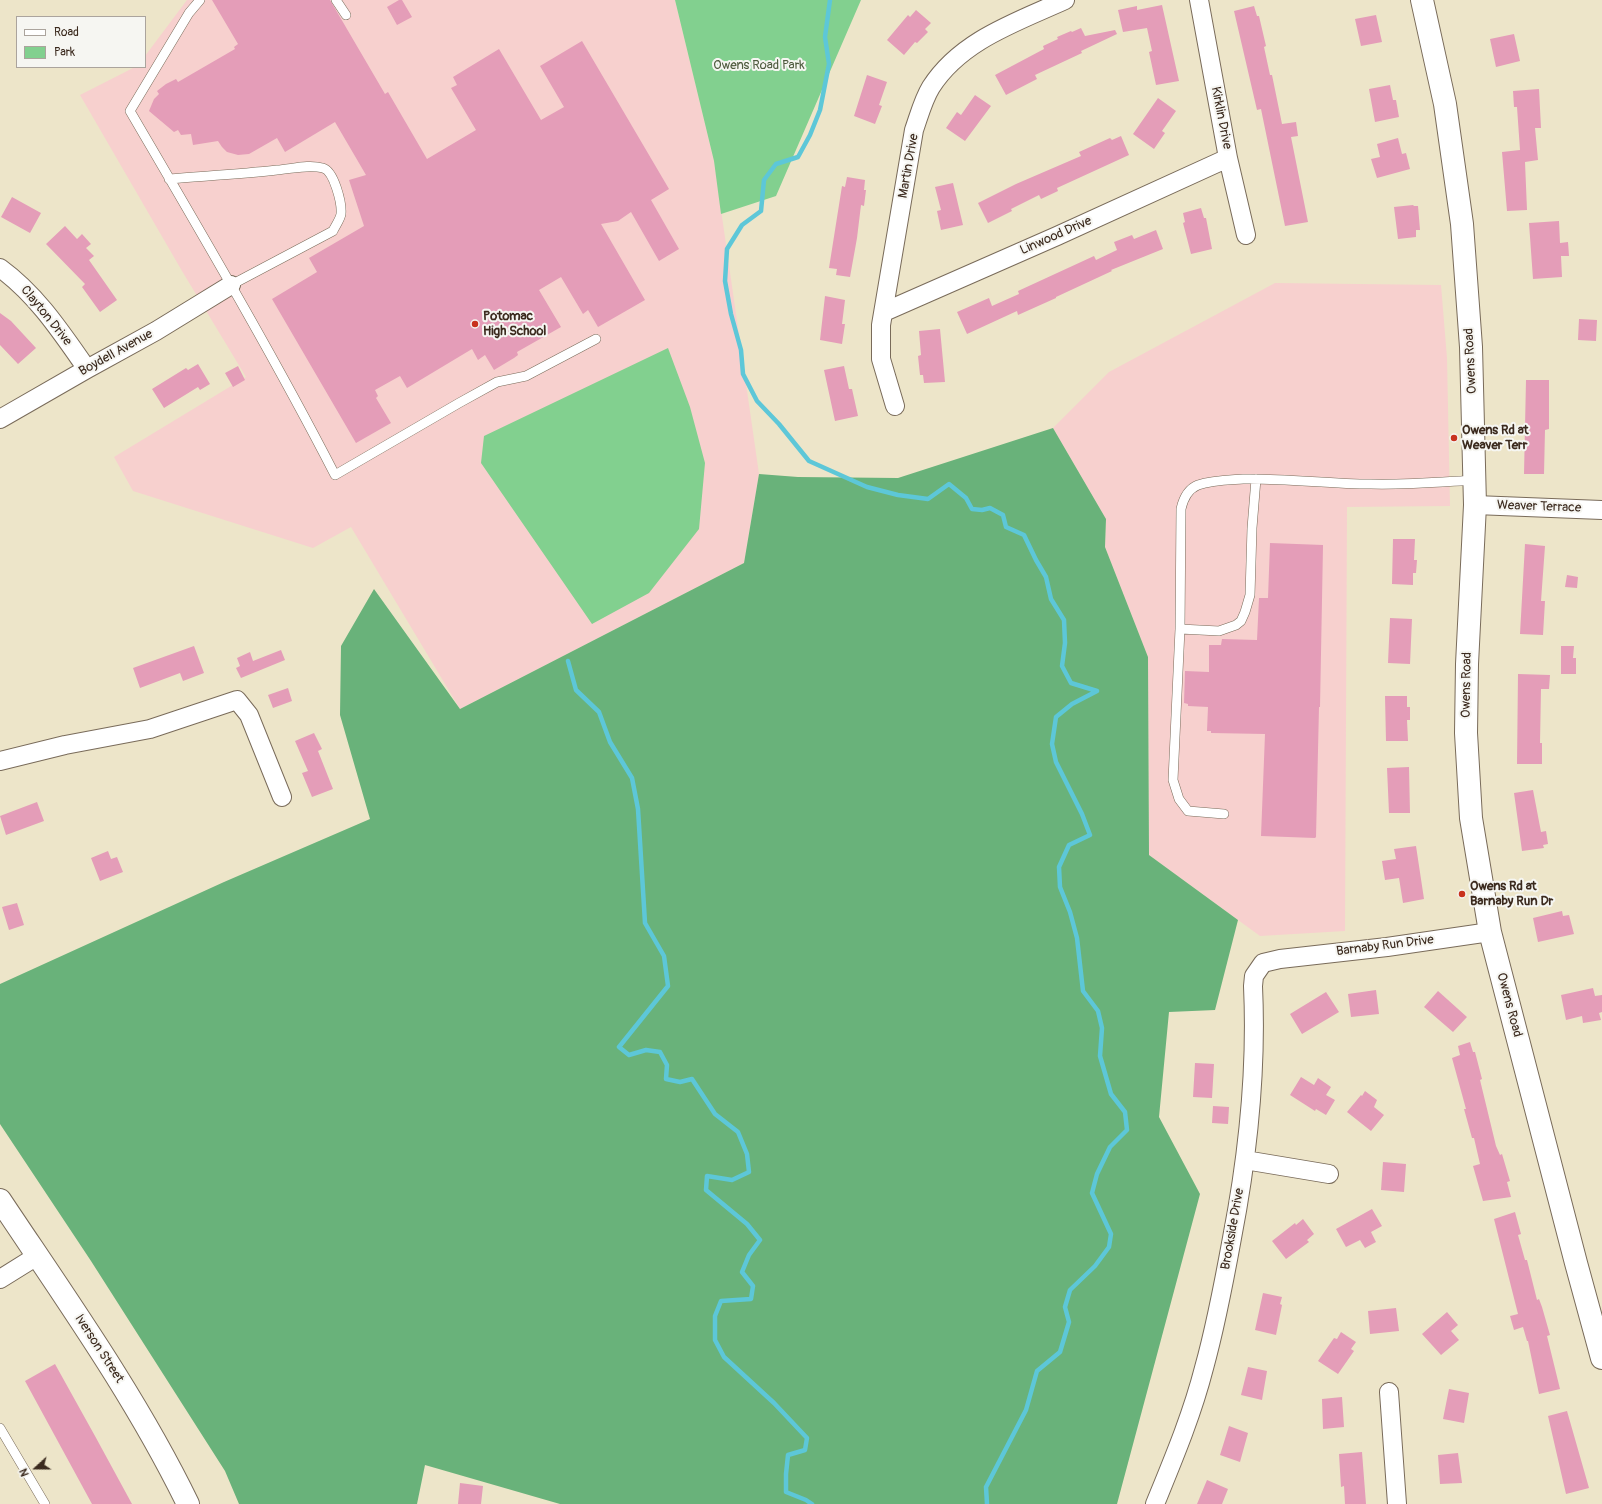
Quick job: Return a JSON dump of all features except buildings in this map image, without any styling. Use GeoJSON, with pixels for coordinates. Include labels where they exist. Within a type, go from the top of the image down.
{"type":"FeatureCollection","features":[{"type":"Feature","properties":{"kind":"street","name":"Martin Drive"},"geometry":{"type":"LineString","coordinates":[[895,406],[881,359],[881,325],[914,130],[931,88],[949,63],[963,51],[988,35],[1065,0]]}},
{"type":"Feature","properties":{"kind":"street","name":"Kirklin Drive"},"geometry":{"type":"LineString","coordinates":[[1199,0],[1228,158],[1246,235]]}},
{"type":"Feature","properties":{"kind":"street","name":"Owens Road"},"geometry":{"type":"LineString","coordinates":[[1422,0],[1445,104],[1462,224],[1471,347],[1475,505],[1467,664],[1466,733],[1470,818],[1490,932],[1602,1358]]}},
{"type":"Feature","properties":{"kind":"street","name":"Linwood Drive"},"geometry":{"type":"LineString","coordinates":[[884,312],[1057,236],[1228,158]]}},
{"type":"Feature","properties":{"kind":"street","name":"Clayton Drive"},"geometry":{"type":"LineString","coordinates":[[0,268],[14,278],[31,294],[56,324],[87,369]]}},
{"type":"Feature","properties":{"kind":"street","name":"Boydell Avenue"},"geometry":{"type":"LineString","coordinates":[[0,419],[156,331],[231,285]]}},
{"type":"Feature","properties":{"kind":"street","name":"Weaver Terrace"},"geometry":{"type":"LineString","coordinates":[[1475,505],[1602,510]]}},
{"type":"Feature","properties":{"kind":"street"},"geometry":{"type":"LineString","coordinates":[[0,761],[65,745],[150,729],[236,700],[250,715],[282,797]]}},
{"type":"Feature","properties":{"kind":"street","name":"Barnaby Run Drive"},"geometry":{"type":"LineString","coordinates":[[1280,958],[1387,947],[1490,932]]}},
{"type":"Feature","properties":{"kind":"street","name":"Brookside Drive"},"geometry":{"type":"LineString","coordinates":[[1155,1504],[1181,1442],[1204,1369],[1220,1300],[1245,1160],[1255,1050],[1254,976],[1263,963],[1280,958]]}},
{"type":"Feature","properties":{"kind":"street"},"geometry":{"type":"LineString","coordinates":[[1245,1160],[1329,1174]]}},
{"type":"Feature","properties":{"kind":"street","name":"Iverson Street"},"geometry":{"type":"LineString","coordinates":[[0,1200],[121,1383],[153,1437],[188,1504]]}},
{"type":"Feature","properties":{"kind":"street"},"geometry":{"type":"LineString","coordinates":[[0,1279],[37,1256]]}},
{"type":"Feature","properties":{"kind":"street"},"geometry":{"type":"LineString","coordinates":[[1389,1392],[1397,1504]]}},
{"type":"Feature","properties":{"kind":"lane"},"geometry":{"type":"LineString","coordinates":[[200,0],[189,13],[130,111],[231,285],[305,417],[335,475],[497,382],[526,376],[596,339]]}},
{"type":"Feature","properties":{"kind":"lane"},"geometry":{"type":"LineString","coordinates":[[336,0],[346,15]]}},
{"type":"Feature","properties":{"kind":"lane"},"geometry":{"type":"LineString","coordinates":[[170,179],[311,166],[324,168],[331,174],[339,201],[341,215],[333,231],[231,285]]}},
{"type":"Feature","properties":{"kind":"lane"},"geometry":{"type":"LineString","coordinates":[[1180,629],[1219,631],[1236,625],[1241,621],[1250,595],[1252,528],[1256,479]]}},
{"type":"Feature","properties":{"kind":"lane"},"geometry":{"type":"LineString","coordinates":[[1224,814],[1188,811],[1178,799],[1173,780],[1180,629],[1180,520],[1183,502],[1190,490],[1196,486],[1213,481],[1256,479],[1372,484],[1475,480]]}},
{"type":"Feature","properties":{"kind":"lane"},"geometry":{"type":"LineString","coordinates":[[0,1428],[45,1504]]}},
{"type":"Feature","properties":{"kind":"shaded area","name":"Potomac High School"},"geometry":{"type":"Polygon","coordinates":[[[187,0],[675,0],[714,161],[759,474],[744,563],[460,709],[351,527],[313,548],[133,491],[114,457],[246,377],[182,271],[80,95],[133,68],[146,68],[146,55],[187,0]]]}},
{"type":"Feature","properties":{"kind":"shaded area"},"geometry":{"type":"Polygon","coordinates":[[[1275,283],[1441,285],[1447,358],[1450,506],[1347,507],[1345,931],[1260,936],[1149,855],[1148,657],[1105,547],[1106,519],[1053,428],[1109,372],[1275,283]]]}},
{"type":"Feature","properties":{"kind":"green space","name":"Owens Road Park"},"geometry":{"type":"Polygon","coordinates":[[[675,0],[861,0],[776,196],[721,214],[714,161],[675,0]]]}},
{"type":"Feature","properties":{"kind":"green space"},"geometry":{"type":"Polygon","coordinates":[[[668,348],[690,407],[705,463],[699,529],[649,593],[592,624],[481,463],[484,436],[668,348]]]}},
{"type":"Feature","properties":{"kind":"green space"},"geometry":{"type":"Polygon","coordinates":[[[1053,428],[1106,519],[1105,547],[1148,657],[1149,855],[1238,920],[1215,1010],[1169,1012],[1159,1117],[1200,1194],[1117,1504],[560,1504],[425,1465],[417,1504],[239,1504],[225,1471],[91,1261],[0,1124],[0,984],[224,882],[370,819],[340,715],[341,646],[374,589],[460,709],[744,563],[759,474],[798,477],[898,478],[1053,428]]]}},
{"type":"Feature","properties":{"kind":"waterway"},"geometry":{"type":"LineString","coordinates":[[830,0],[825,37],[829,64],[820,110],[810,135],[798,157],[776,164],[764,180],[761,211],[742,225],[727,249],[725,281],[731,314],[741,350],[743,374],[757,401],[779,424],[809,461],[867,487],[898,495],[928,499],[949,484],[966,498],[972,509],[982,510],[990,508],[1003,515],[1006,527],[1024,535],[1046,577],[1051,599],[1064,620],[1065,643],[1062,666],[1071,683],[1097,691],[1072,704],[1056,717],[1052,744],[1056,762],[1082,814],[1090,835],[1069,845],[1059,867],[1060,887],[1070,912],[1077,938],[1083,991],[1098,1011],[1102,1028],[1100,1056],[1111,1094],[1125,1112],[1127,1130],[1110,1147],[1097,1174],[1092,1193],[1111,1234],[1109,1247],[1095,1266],[1070,1290],[1065,1307],[1069,1322],[1060,1352],[1037,1371],[1026,1410],[986,1487],[987,1504]]}},
{"type":"Feature","properties":{"kind":"waterway"},"geometry":{"type":"LineString","coordinates":[[568,661],[576,690],[599,712],[610,742],[632,778],[638,809],[645,923],[664,956],[668,986],[619,1047],[629,1055],[646,1050],[660,1052],[667,1065],[666,1079],[680,1082],[692,1079],[715,1114],[738,1132],[747,1154],[749,1172],[732,1180],[707,1176],[706,1190],[747,1224],[760,1240],[749,1255],[742,1272],[753,1286],[751,1299],[721,1301],[715,1316],[715,1340],[724,1357],[774,1403],[807,1438],[805,1450],[788,1455],[786,1492],[812,1504]]}},
{"type":"Feature","properties":{"kind":"place","name":"Potomac High School"},"geometry":{"type":"Point","coordinates":[475,324]}},
{"type":"Feature","properties":{"kind":"place","name":"Owens Rd at Weaver Terr"},"geometry":{"type":"Point","coordinates":[1454,438]}},
{"type":"Feature","properties":{"kind":"place","name":"Owens Rd at Barnaby Run Dr"},"geometry":{"type":"Point","coordinates":[1462,894]}}]}
